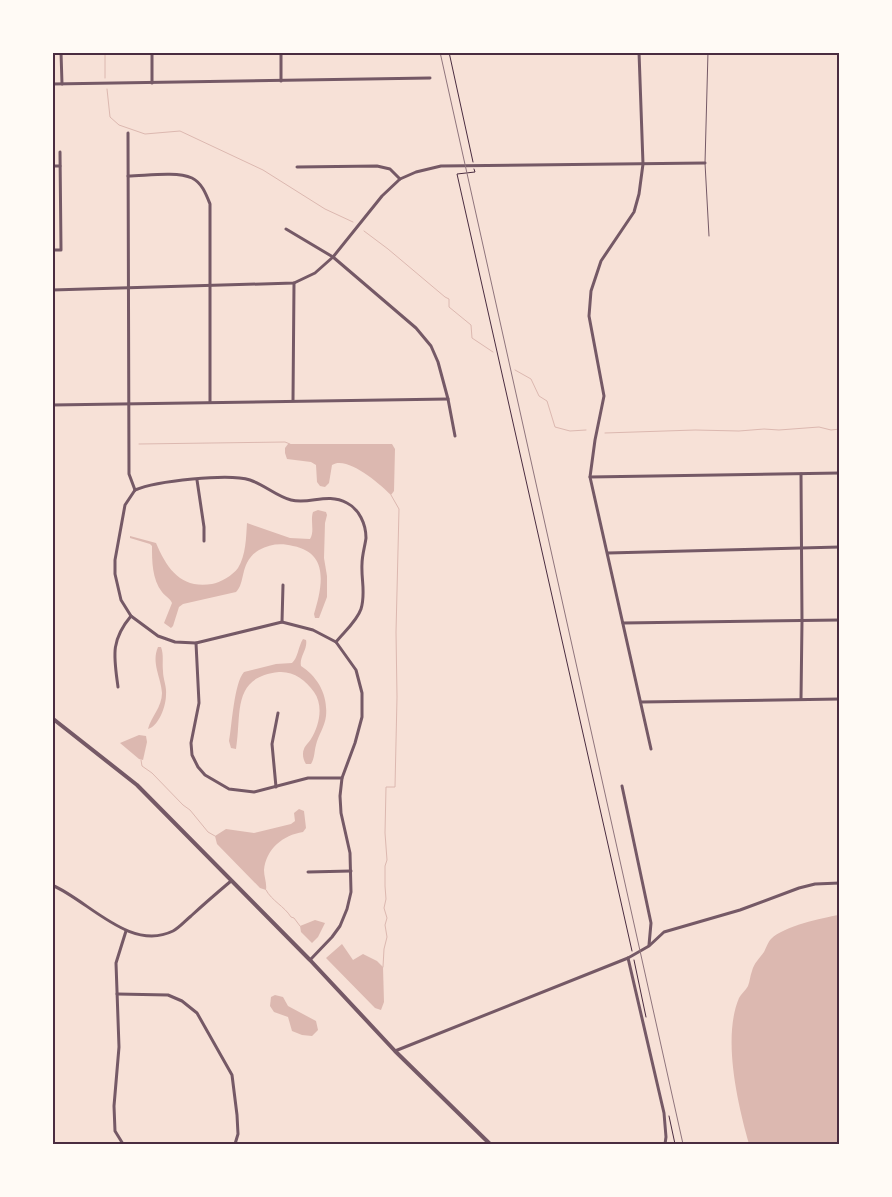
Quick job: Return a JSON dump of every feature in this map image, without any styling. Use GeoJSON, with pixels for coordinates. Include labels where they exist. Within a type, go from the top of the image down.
{"type":"FeatureCollection","features":[{"type":"Feature","properties":{"kind":"street"},"geometry":{"type":"LineString","coordinates":[[61,52],[62,84]]}},
{"type":"Feature","properties":{"kind":"street"},"geometry":{"type":"LineString","coordinates":[[152,52],[152,82]]}},
{"type":"Feature","properties":{"kind":"street"},"geometry":{"type":"LineString","coordinates":[[281,52],[281,81]]}},
{"type":"Feature","properties":{"kind":"street"},"geometry":{"type":"LineString","coordinates":[[640,52],[643,164],[639,194],[634,212],[600,260],[590,291],[589,316],[604,396],[594,440],[590,477],[651,749]]}},
{"type":"Feature","properties":{"kind":"street"},"geometry":{"type":"LineString","coordinates":[[52,84],[430,78]]}},
{"type":"Feature","properties":{"kind":"street"},"geometry":{"type":"LineString","coordinates":[[128,133],[128,474],[135,490]]}},
{"type":"Feature","properties":{"kind":"street"},"geometry":{"type":"LineString","coordinates":[[52,250],[61,250],[60,152]]}},
{"type":"Feature","properties":{"kind":"street"},"geometry":{"type":"LineString","coordinates":[[52,290],[210,287],[294,283],[315,273],[333,256],[382,196],[400,179],[416,172],[441,166],[705,163]]}},
{"type":"Feature","properties":{"kind":"street"},"geometry":{"type":"LineString","coordinates":[[52,166],[60,166]]}},
{"type":"Feature","properties":{"kind":"street"},"geometry":{"type":"LineString","coordinates":[[298,167],[377,166],[390,169],[400,179]]}},
{"type":"Feature","properties":{"kind":"street"},"geometry":{"type":"LineString","coordinates":[[128,176],[176,175],[192,178],[203,188],[210,204],[210,402]]}},
{"type":"Feature","properties":{"kind":"street"},"geometry":{"type":"LineString","coordinates":[[286,229],[333,256],[421,334],[431,346],[438,362],[448,399],[455,436]]}},
{"type":"Feature","properties":{"kind":"street"},"geometry":{"type":"LineString","coordinates":[[294,283],[294,400]]}},
{"type":"Feature","properties":{"kind":"street"},"geometry":{"type":"LineString","coordinates":[[52,405],[448,399]]}},
{"type":"Feature","properties":{"kind":"street"},"geometry":{"type":"LineString","coordinates":[[590,477],[840,473]]}},
{"type":"Feature","properties":{"kind":"street"},"geometry":{"type":"LineString","coordinates":[[801,474],[801,699]]}},
{"type":"Feature","properties":{"kind":"street"},"geometry":{"type":"LineString","coordinates":[[310,960],[340,926],[348,909],[351,892],[350,854],[341,813],[342,778],[362,717],[362,693],[356,670],[336,642],[313,630],[282,622],[196,643],[175,642],[158,636],[131,616],[121,600],[115,567],[125,505],[135,490],[156,483],[237,477],[251,480],[293,501],[305,502],[318,498],[332,498],[346,502],[356,510],[364,527],[366,537],[362,562],[364,592],[361,611],[336,642]]}},
{"type":"Feature","properties":{"kind":"street"},"geometry":{"type":"LineString","coordinates":[[197,480],[204,527],[204,540]]}},
{"type":"Feature","properties":{"kind":"street"},"geometry":{"type":"LineString","coordinates":[[608,552],[840,547]]}},
{"type":"Feature","properties":{"kind":"street"},"geometry":{"type":"LineString","coordinates":[[282,622],[283,585]]}},
{"type":"Feature","properties":{"kind":"street"},"geometry":{"type":"LineString","coordinates":[[118,687],[114,655],[116,640],[122,626],[131,616]]}},
{"type":"Feature","properties":{"kind":"street"},"geometry":{"type":"LineString","coordinates":[[623,623],[840,620]]}},
{"type":"Feature","properties":{"kind":"street"},"geometry":{"type":"LineString","coordinates":[[196,643],[199,703],[191,743],[192,755],[198,767],[205,775],[229,789],[242,792],[254,792],[308,778],[342,778]]}},
{"type":"Feature","properties":{"kind":"street"},"geometry":{"type":"LineString","coordinates":[[641,702],[840,698]]}},
{"type":"Feature","properties":{"kind":"street"},"geometry":{"type":"LineString","coordinates":[[276,787],[272,744],[278,713]]}},
{"type":"Feature","properties":{"kind":"street"},"geometry":{"type":"LineString","coordinates":[[52,718],[137,785],[310,960],[395,1051],[490,1144]]}},
{"type":"Feature","properties":{"kind":"street"},"geometry":{"type":"LineString","coordinates":[[622,786],[651,923],[649,946]]}},
{"type":"Feature","properties":{"kind":"street"},"geometry":{"type":"LineString","coordinates":[[308,872],[351,870]]}},
{"type":"Feature","properties":{"kind":"street"},"geometry":{"type":"LineString","coordinates":[[52,885],[82,901],[126,931],[142,935],[160,936],[174,931],[231,880]]}},
{"type":"Feature","properties":{"kind":"street"},"geometry":{"type":"LineString","coordinates":[[395,1051],[628,958],[649,946],[664,932],[740,910],[799,888],[814,884],[840,882]]}},
{"type":"Feature","properties":{"kind":"street"},"geometry":{"type":"LineString","coordinates":[[123,1144],[115,1131],[114,1106],[119,1047],[116,963],[126,931]]}},
{"type":"Feature","properties":{"kind":"street"},"geometry":{"type":"LineString","coordinates":[[628,958],[664,1113],[666,1137],[664,1144]]}},
{"type":"Feature","properties":{"kind":"street"},"geometry":{"type":"LineString","coordinates":[[117,994],[168,996],[182,1001],[196,1012],[232,1075],[238,1134],[235,1144]]}},
{"type":"Feature","properties":{"kind":"lane"},"geometry":{"type":"LineString","coordinates":[[708,52],[705,163],[709,236]]}},
{"type":"Feature","properties":{"kind":"path"},"geometry":{"type":"LineString","coordinates":[[448,52],[475,172],[457,174],[647,1020]]}},
{"type":"Feature","properties":{"kind":"path"},"geometry":{"type":"LineString","coordinates":[[668,1112],[675,1144]]}},
{"type":"Feature","properties":{"kind":"shaded area"},"geometry":{"type":"Polygon","coordinates":[[[288,444],[392,444],[395,449],[394,491],[391,495],[363,472],[346,464],[338,463],[332,465],[329,483],[325,487],[320,486],[317,482],[316,465],[311,462],[287,459],[285,448],[288,444]]]}},
{"type":"Feature","properties":{"kind":"shaded area"},"geometry":{"type":"Polygon","coordinates":[[[318,510],[326,512],[327,515],[324,558],[327,576],[327,597],[319,618],[315,618],[314,614],[321,582],[318,563],[305,550],[280,544],[271,545],[259,550],[248,560],[241,583],[236,592],[183,604],[179,607],[171,628],[164,623],[172,603],[162,592],[154,576],[152,546],[130,538],[130,536],[156,543],[170,569],[184,580],[201,585],[212,584],[233,573],[241,563],[246,540],[247,523],[290,538],[310,539],[313,512],[318,510]]]}},
{"type":"Feature","properties":{"kind":"shaded area"},"geometry":{"type":"Polygon","coordinates":[[[303,639],[306,640],[306,647],[301,659],[301,666],[307,670],[321,687],[326,708],[325,720],[311,764],[306,764],[303,752],[316,728],[320,710],[319,703],[314,692],[307,684],[299,677],[284,672],[264,675],[253,681],[246,689],[240,711],[236,749],[231,748],[229,741],[234,705],[238,685],[244,672],[276,664],[292,663],[296,658],[303,639]]]}},
{"type":"Feature","properties":{"kind":"shaded area"},"geometry":{"type":"Polygon","coordinates":[[[158,647],[161,647],[162,653],[166,699],[159,720],[148,729],[162,698],[156,659],[158,647]]]}},
{"type":"Feature","properties":{"kind":"shaded area"},"geometry":{"type":"Polygon","coordinates":[[[139,735],[146,736],[147,742],[143,760],[139,759],[120,743],[139,735]]]}},
{"type":"Feature","properties":{"kind":"shaded area"},"geometry":{"type":"Polygon","coordinates":[[[299,809],[304,811],[306,828],[303,832],[282,840],[268,856],[264,870],[266,890],[260,888],[217,844],[215,836],[226,829],[254,833],[291,824],[295,821],[294,813],[299,809]]]}},
{"type":"Feature","properties":{"kind":"shaded area"},"geometry":{"type":"Polygon","coordinates":[[[839,915],[839,1144],[749,1144],[740,1110],[732,1051],[734,1014],[739,998],[748,986],[754,966],[768,943],[777,934],[813,920],[839,915]]]}},
{"type":"Feature","properties":{"kind":"shaded area"},"geometry":{"type":"Polygon","coordinates":[[[315,920],[325,923],[318,937],[312,943],[301,932],[300,926],[315,920]]]}},
{"type":"Feature","properties":{"kind":"shaded area"},"geometry":{"type":"Polygon","coordinates":[[[342,944],[353,960],[363,954],[377,961],[383,967],[384,1002],[381,1010],[375,1008],[326,958],[342,944]]]}},
{"type":"Feature","properties":{"kind":"shaded area"},"geometry":{"type":"Polygon","coordinates":[[[275,995],[283,997],[288,1006],[316,1021],[318,1030],[312,1036],[292,1031],[288,1017],[274,1012],[270,1006],[271,997],[275,995]]]}},
{"type":"Feature","properties":{"kind":"waterway"},"geometry":{"type":"LineString","coordinates":[[105,52],[105,78]]}},
{"type":"Feature","properties":{"kind":"waterway"},"geometry":{"type":"LineString","coordinates":[[107,89],[110,117],[119,125],[145,134],[180,131],[263,170],[325,209],[353,222]]}},
{"type":"Feature","properties":{"kind":"waterway"},"geometry":{"type":"LineString","coordinates":[[364,231],[449,299],[449,307],[471,325],[472,338],[493,352]]}},
{"type":"Feature","properties":{"kind":"waterway"},"geometry":{"type":"LineString","coordinates":[[515,370],[531,379],[539,396],[547,401],[555,427],[570,431],[586,430]]}},
{"type":"Feature","properties":{"kind":"waterway"},"geometry":{"type":"LineString","coordinates":[[605,433],[779,430],[819,427],[831,430],[840,429]]}},
{"type":"Feature","properties":{"kind":"waterway"},"geometry":{"type":"LineString","coordinates":[[139,444],[285,442],[290,444]]}},
{"type":"Feature","properties":{"kind":"waterway"},"geometry":{"type":"LineString","coordinates":[[383,967],[387,937],[385,925],[387,918],[384,908],[386,899],[385,866],[387,860],[385,833],[386,787],[395,787],[397,697],[396,632],[399,509],[391,495]]}},
{"type":"Feature","properties":{"kind":"waterway"},"geometry":{"type":"LineString","coordinates":[[141,760],[142,766],[152,773],[190,810],[208,832],[215,836]]}},
{"type":"Feature","properties":{"kind":"waterway"},"geometry":{"type":"LineString","coordinates":[[266,890],[300,926]]}},
{"type":"Feature","properties":{"kind":"railway"},"geometry":{"type":"LineString","coordinates":[[440,52],[683,1144]]}}]}
